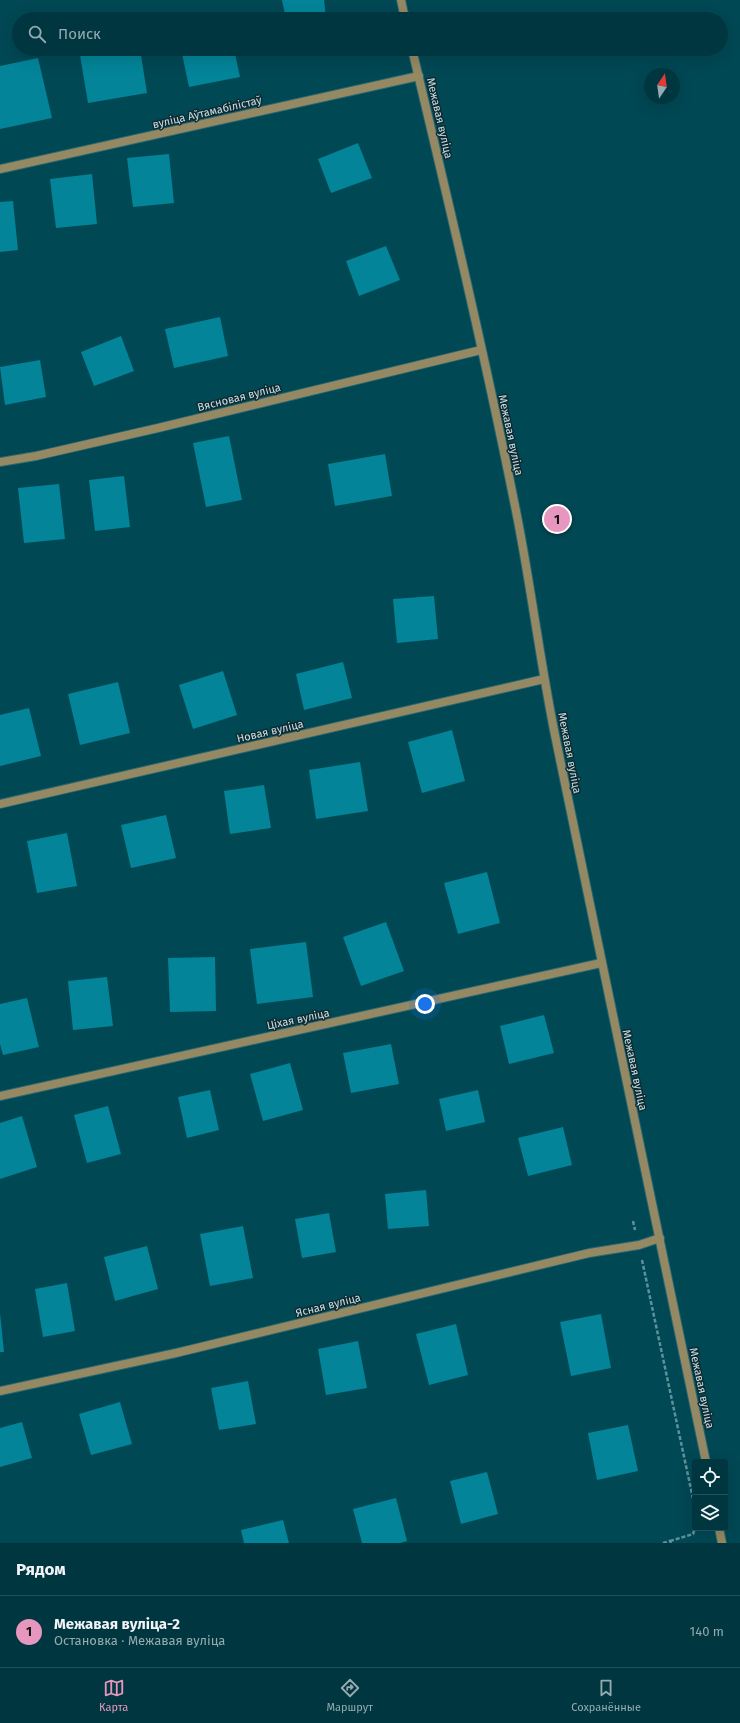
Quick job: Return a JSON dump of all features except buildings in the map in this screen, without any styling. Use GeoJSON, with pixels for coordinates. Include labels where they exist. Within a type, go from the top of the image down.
{"type":"FeatureCollection","features":[{"type":"Feature","properties":{"kind":"street"},"geometry":{"type":"LineString","coordinates":[[401,0],[404,12]]}},
{"type":"Feature","properties":{"kind":"street","name":"Межавая вуліца"},"geometry":{"type":"LineString","coordinates":[[414,56],[482,350],[518,519],[544,679],[601,963],[705,1459]]}},
{"type":"Feature","properties":{"kind":"street","name":"вуліца Аўтамабілістаў"},"geometry":{"type":"LineString","coordinates":[[0,169],[419,76]]}},
{"type":"Feature","properties":{"kind":"street","name":"Вясновая вуліца"},"geometry":{"type":"LineString","coordinates":[[0,462],[36,456],[104,441],[482,350]]}},
{"type":"Feature","properties":{"kind":"street","name":"Новая вуліца"},"geometry":{"type":"LineString","coordinates":[[0,804],[544,679]]}},
{"type":"Feature","properties":{"kind":"street","name":"Ціхая вуліца"},"geometry":{"type":"LineString","coordinates":[[0,1096],[601,963]]}},
{"type":"Feature","properties":{"kind":"street","name":"Ясная вуліца"},"geometry":{"type":"LineString","coordinates":[[0,1391],[183,1351],[589,1253],[639,1245],[660,1238]]}},
{"type":"Feature","properties":{"kind":"street"},"geometry":{"type":"LineString","coordinates":[[720,1531],[722,1543]]}},
{"type":"Feature","properties":{"kind":"path"},"geometry":{"type":"LineString","coordinates":[[633,1221],[692,1495]]}},
{"type":"Feature","properties":{"kind":"path"},"geometry":{"type":"LineString","coordinates":[[663,1543],[693,1534],[694,1531]]}},
{"type":"Feature","properties":{"kind":"place","name":"Межавая вуліца-2"},"geometry":{"type":"Point","coordinates":[557,519]}}]}
